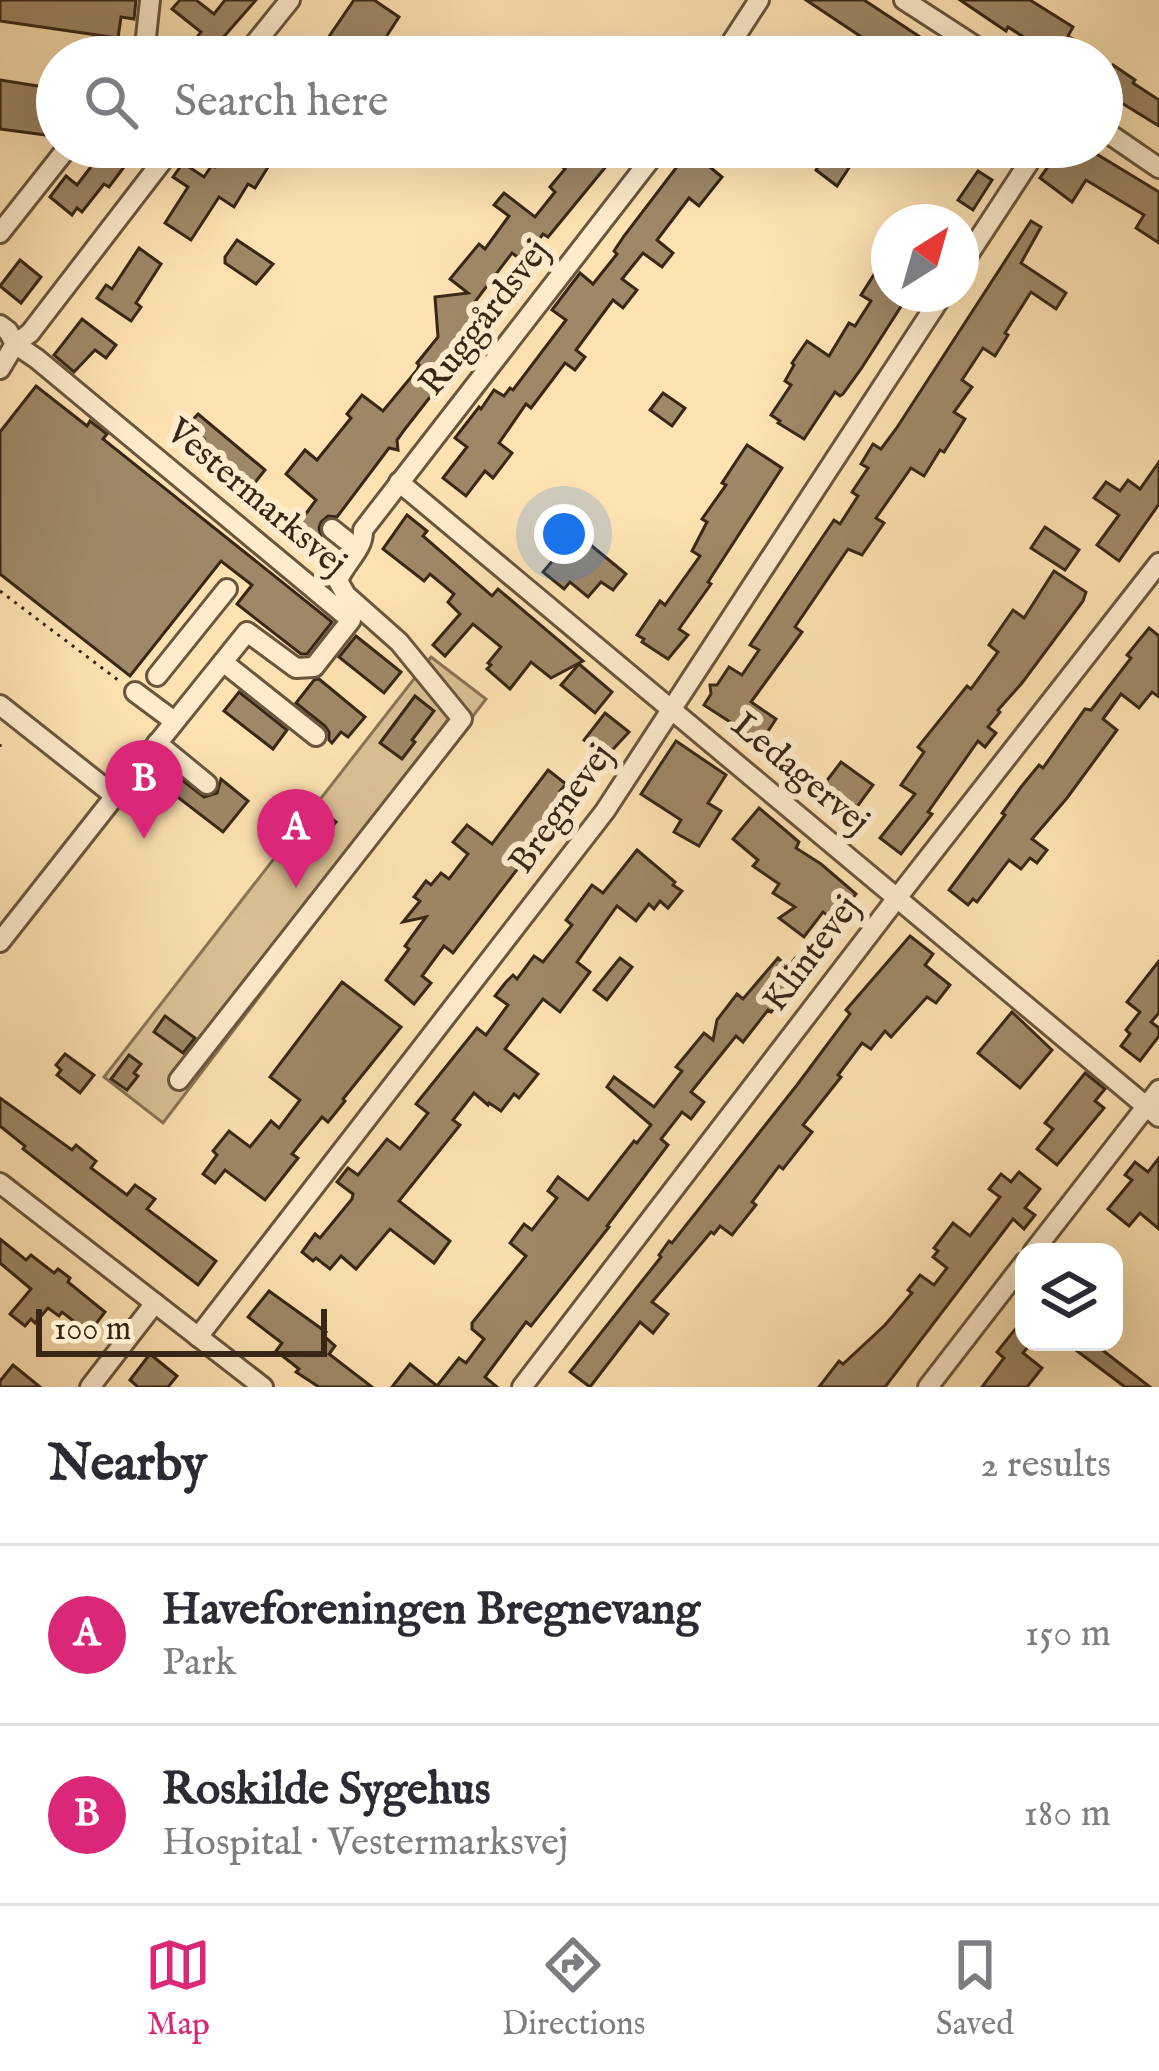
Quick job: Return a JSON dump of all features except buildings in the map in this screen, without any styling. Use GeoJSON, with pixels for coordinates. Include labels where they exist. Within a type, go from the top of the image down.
{"type":"FeatureCollection","features":[{"type":"Feature","properties":{"kind":"street"},"geometry":{"type":"LineString","coordinates":[[146,36],[150,0]]}},
{"type":"Feature","properties":{"kind":"street"},"geometry":{"type":"LineString","coordinates":[[261,36],[290,0]]}},
{"type":"Feature","properties":{"kind":"street"},"geometry":{"type":"LineString","coordinates":[[736,36],[759,0]]}},
{"type":"Feature","properties":{"kind":"street"},"geometry":{"type":"LineString","coordinates":[[904,0],[960,36]]}},
{"type":"Feature","properties":{"kind":"street"},"geometry":{"type":"LineString","coordinates":[[1123,143],[1159,168]]}},
{"type":"Feature","properties":{"kind":"street"},"geometry":{"type":"LineString","coordinates":[[0,233],[51,168]]}},
{"type":"Feature","properties":{"kind":"street"},"geometry":{"type":"LineString","coordinates":[[0,369],[156,168]]}},
{"type":"Feature","properties":{"kind":"street","name":"Ruggårdsvej"},"geometry":{"type":"LineString","coordinates":[[179,1080],[462,719],[398,642],[341,588],[340,573],[364,541],[348,533],[399,482],[644,168]]}},
{"type":"Feature","properties":{"kind":"street"},"geometry":{"type":"LineString","coordinates":[[979,239],[1025,168]]}},
{"type":"Feature","properties":{"kind":"street","name":"Bregnevej"},"geometry":{"type":"LineString","coordinates":[[198,1337],[605,811],[931,312]]}},
{"type":"Feature","properties":{"kind":"street","name":"Vestermarksvej"},"geometry":{"type":"LineString","coordinates":[[0,325],[15,344],[350,620],[314,667],[296,668],[248,632],[0,942]]}},
{"type":"Feature","properties":{"kind":"street","name":"Ledagervej"},"geometry":{"type":"LineString","coordinates":[[399,482],[896,898],[1155,1104]]}},
{"type":"Feature","properties":{"kind":"street","name":"Klintevej"},"geometry":{"type":"LineString","coordinates":[[522,1387],[1159,563]]}},
{"type":"Feature","properties":{"kind":"street"},"geometry":{"type":"LineString","coordinates":[[157,676],[227,589]]}},
{"type":"Feature","properties":{"kind":"street"},"geometry":{"type":"LineString","coordinates":[[196,628],[316,736]]}},
{"type":"Feature","properties":{"kind":"street"},"geometry":{"type":"LineString","coordinates":[[135,692],[174,722]]}},
{"type":"Feature","properties":{"kind":"street"},"geometry":{"type":"LineString","coordinates":[[0,705],[115,796]]}},
{"type":"Feature","properties":{"kind":"street"},"geometry":{"type":"LineString","coordinates":[[157,743],[207,784]]}},
{"type":"Feature","properties":{"kind":"street"},"geometry":{"type":"LineString","coordinates":[[1040,1243],[1155,1104]]}},
{"type":"Feature","properties":{"kind":"street"},"geometry":{"type":"LineString","coordinates":[[0,1183],[263,1387]]}},
{"type":"Feature","properties":{"kind":"street"},"geometry":{"type":"LineString","coordinates":[[928,1387],[1015,1276]]}},
{"type":"Feature","properties":{"kind":"street"},"geometry":{"type":"LineString","coordinates":[[90,1387],[155,1303]]}},
{"type":"Feature","properties":{"kind":"path"},"geometry":{"type":"LineString","coordinates":[[0,591],[135,692]]}},
{"type":"Feature","properties":{"kind":"shaded area"},"geometry":{"type":"Polygon","coordinates":[[[431,657],[486,699],[163,1123],[104,1077],[431,657]]]}},
{"type":"Feature","properties":{"kind":"place","name":"Roskilde Sygehus"},"geometry":{"type":"Point","coordinates":[144,839]}},
{"type":"Feature","properties":{"kind":"place","name":"Haveforeningen Bregnevang"},"geometry":{"type":"Point","coordinates":[296,888]}}]}
